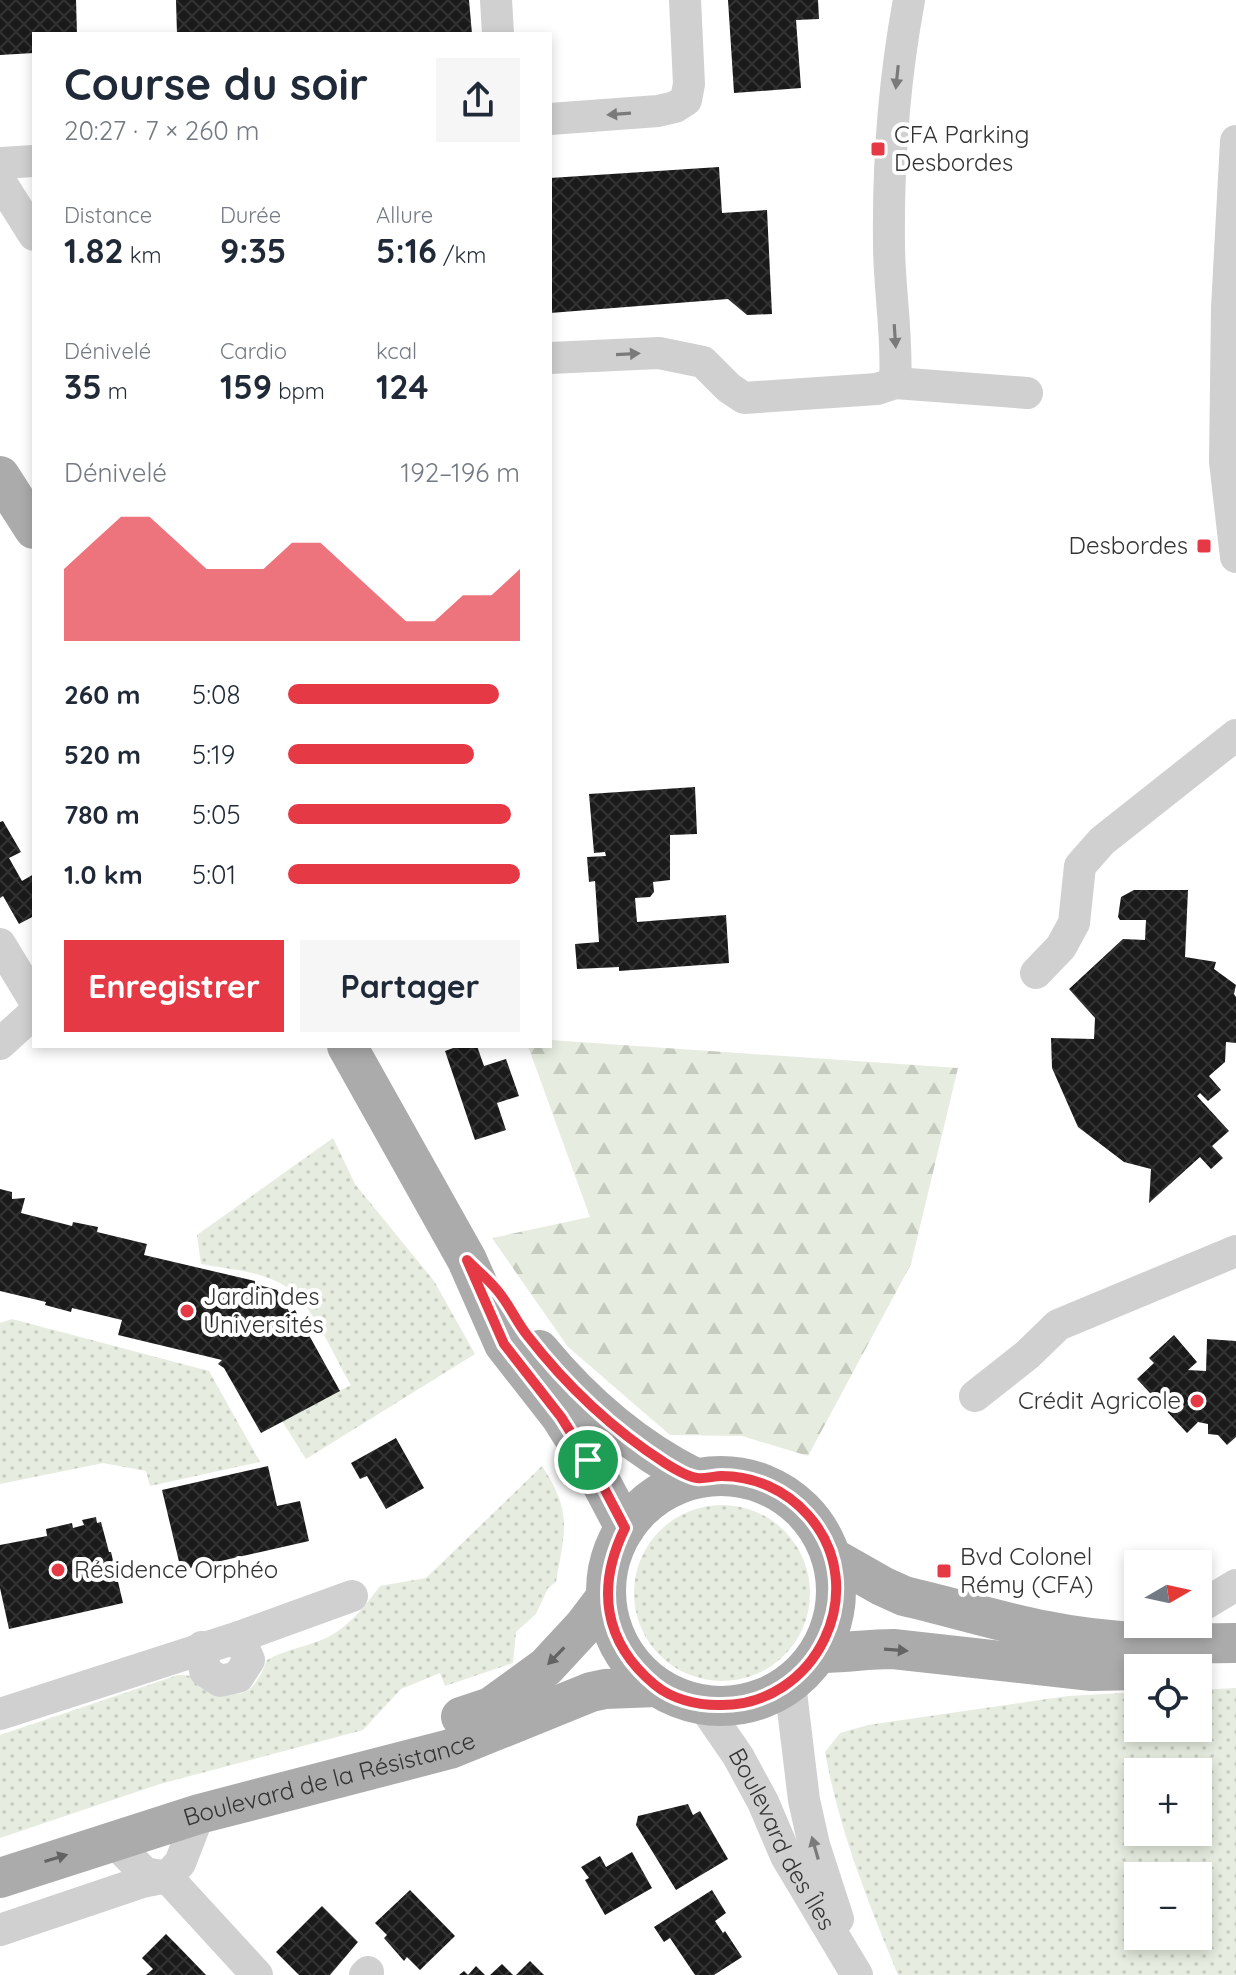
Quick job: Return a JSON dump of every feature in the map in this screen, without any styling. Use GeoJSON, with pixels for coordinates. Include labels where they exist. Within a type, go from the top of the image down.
{"type":"FeatureCollection","features":[{"type":"Feature","properties":{"kind":"main road"},"geometry":{"type":"LineString","coordinates":[[0,476],[32,526]]}},
{"type":"Feature","properties":{"kind":"main road"},"geometry":{"type":"LineString","coordinates":[[348,1048],[467,1260],[504,1344],[561,1417],[595,1471],[625,1528]]}},
{"type":"Feature","properties":{"kind":"main road"},"geometry":{"type":"LineString","coordinates":[[467,1260],[498,1290],[525,1333],[588,1403],[666,1464],[695,1478]]}},
{"type":"Feature","properties":{"kind":"main road"},"geometry":{"type":"LineString","coordinates":[[695,1478],[745,1478],[769,1486],[791,1499],[808,1515],[822,1535],[831,1557],[836,1590],[832,1622],[819,1653],[790,1684],[763,1698],[734,1706],[703,1705],[657,1687],[631,1663],[614,1632],[606,1597],[614,1550],[625,1528],[644,1505],[668,1489],[695,1478]]}},
{"type":"Feature","properties":{"kind":"main road"},"geometry":{"type":"LineString","coordinates":[[831,1557],[904,1596],[1047,1631],[1143,1642],[1236,1643]]}},
{"type":"Feature","properties":{"kind":"main road","name":"Boulevard de la Résistance"},"geometry":{"type":"LineString","coordinates":[[0,1850],[172,1795],[438,1725],[491,1707],[546,1667],[606,1597]]}},
{"type":"Feature","properties":{"kind":"main road"},"geometry":{"type":"LineString","coordinates":[[819,1653],[850,1654],[893,1649],[1092,1671],[1124,1670]]}},
{"type":"Feature","properties":{"kind":"main road"},"geometry":{"type":"LineString","coordinates":[[1212,1669],[1236,1669]]}},
{"type":"Feature","properties":{"kind":"main road","name":"Boulevard de la Résistance"},"geometry":{"type":"LineString","coordinates":[[0,1878],[199,1814],[450,1749],[591,1692],[657,1687]]}},
{"type":"Feature","properties":{"kind":"street"},"geometry":{"type":"LineString","coordinates":[[496,0],[498,32]]}},
{"type":"Feature","properties":{"kind":"street"},"geometry":{"type":"LineString","coordinates":[[552,119],[658,111],[675,107],[686,100],[689,84],[685,0]]}},
{"type":"Feature","properties":{"kind":"street"},"geometry":{"type":"LineString","coordinates":[[895,383],[897,358],[889,246],[890,148],[900,51],[909,0]]}},
{"type":"Feature","properties":{"kind":"street"},"geometry":{"type":"LineString","coordinates":[[1236,141],[1227,308],[1225,462],[1236,557]]}},
{"type":"Feature","properties":{"kind":"street"},"geometry":{"type":"LineString","coordinates":[[0,163],[32,161]]}},
{"type":"Feature","properties":{"kind":"street"},"geometry":{"type":"LineString","coordinates":[[0,181],[32,232]]}},
{"type":"Feature","properties":{"kind":"street"},"geometry":{"type":"LineString","coordinates":[[552,358],[659,353],[703,362],[744,398],[877,389],[895,383],[1027,393]]}},
{"type":"Feature","properties":{"kind":"street"},"geometry":{"type":"LineString","coordinates":[[1036,973],[1061,947],[1074,923],[1080,866],[1102,841],[1236,735]]}},
{"type":"Feature","properties":{"kind":"street"},"geometry":{"type":"LineString","coordinates":[[0,944],[32,997]]}},
{"type":"Feature","properties":{"kind":"street"},"geometry":{"type":"LineString","coordinates":[[0,1044],[32,1015]]}},
{"type":"Feature","properties":{"kind":"street"},"geometry":{"type":"LineString","coordinates":[[975,1396],[1027,1355],[1058,1325],[1236,1251]]}},
{"type":"Feature","properties":{"kind":"street"},"geometry":{"type":"LineString","coordinates":[[1212,1600],[1236,1585]]}},
{"type":"Feature","properties":{"kind":"street"},"geometry":{"type":"LineString","coordinates":[[0,1714],[239,1637],[352,1596]]}},
{"type":"Feature","properties":{"kind":"street"},"geometry":{"type":"LineString","coordinates":[[1047,1631],[1124,1628]]}},
{"type":"Feature","properties":{"kind":"street","name":"Boulevard des Îles"},"geometry":{"type":"LineString","coordinates":[[703,1705],[738,1756],[763,1802],[786,1856],[857,1975],[814,1845],[804,1800],[790,1684]]}},
{"type":"Feature","properties":{"kind":"street"},"geometry":{"type":"LineString","coordinates":[[0,1930],[142,1882],[167,1877],[180,1863],[199,1814]]}},
{"type":"Feature","properties":{"kind":"street"},"geometry":{"type":"LineString","coordinates":[[113,1841],[145,1873],[167,1877],[252,1973]]}},
{"type":"Feature","properties":{"kind":"green space"},"geometry":{"type":"Polygon","coordinates":[[[552,1040],[958,1068],[911,1264],[808,1456],[742,1436],[670,1435],[568,1347],[492,1238],[590,1217],[529,1048],[552,1048],[552,1040]]]}},
{"type":"Feature","properties":{"kind":"green space"},"geometry":{"type":"Polygon","coordinates":[[[333,1138],[355,1184],[434,1281],[475,1354],[306,1459],[282,1421],[351,1385],[314,1318],[295,1294],[266,1277],[201,1264],[197,1235],[333,1138]]]}},
{"type":"Feature","properties":{"kind":"green space"},"geometry":{"type":"Polygon","coordinates":[[[12,1319],[209,1371],[260,1462],[150,1486],[146,1471],[103,1463],[0,1484],[0,1323],[12,1319]]]}},
{"type":"Feature","properties":{"kind":"green space"},"geometry":{"type":"Polygon","coordinates":[[[542,1466],[559,1497],[564,1535],[556,1582],[548,1588],[536,1614],[516,1632],[513,1663],[445,1686],[440,1673],[401,1689],[363,1730],[160,1784],[0,1838],[0,1735],[178,1675],[191,1676],[226,1692],[237,1694],[247,1691],[257,1680],[267,1660],[319,1641],[342,1628],[380,1586],[426,1578],[542,1466]]]}},
{"type":"Feature","properties":{"kind":"green space"},"geometry":{"type":"Polygon","coordinates":[[[722,1505],[756,1512],[784,1531],[803,1559],[810,1593],[803,1627],[784,1655],[756,1674],[722,1681],[688,1674],[660,1655],[641,1627],[634,1593],[641,1559],[660,1531],[688,1512],[722,1505]]]}},
{"type":"Feature","properties":{"kind":"green space"},"geometry":{"type":"Polygon","coordinates":[[[1236,1688],[1236,1975],[898,1975],[856,1865],[838,1809],[825,1752],[840,1733],[868,1725],[1068,1696],[1124,1693],[1124,1742],[1212,1742],[1212,1689],[1236,1688]]]}},
{"type":"Feature","properties":{"kind":"building"},"geometry":{"type":"Polygon","coordinates":[[[0,0],[76,0],[77,32],[32,32],[32,53],[0,55],[0,0]]]}},
{"type":"Feature","properties":{"kind":"building"},"geometry":{"type":"Polygon","coordinates":[[[176,0],[469,0],[472,32],[177,32],[176,0]]]}},
{"type":"Feature","properties":{"kind":"building"},"geometry":{"type":"Polygon","coordinates":[[[728,0],[818,0],[819,19],[796,20],[801,88],[734,93],[728,0]]]}},
{"type":"Feature","properties":{"kind":"building"},"geometry":{"type":"Polygon","coordinates":[[[719,167],[722,213],[767,210],[772,314],[747,315],[728,299],[552,313],[552,178],[719,167]]]}},
{"type":"Feature","properties":{"kind":"building"},"geometry":{"type":"Polygon","coordinates":[[[695,787],[697,834],[670,835],[670,880],[653,882],[654,892],[650,897],[635,898],[637,922],[726,915],[729,963],[619,971],[619,967],[577,969],[575,944],[599,942],[595,881],[589,882],[587,857],[606,856],[605,852],[594,853],[589,794],[695,787]]]}},
{"type":"Feature","properties":{"kind":"building"},"geometry":{"type":"Polygon","coordinates":[[[3,821],[21,852],[9,858],[22,881],[32,875],[32,917],[19,924],[3,896],[0,898],[0,822],[3,821]]]}},
{"type":"Feature","properties":{"kind":"building"},"geometry":{"type":"Polygon","coordinates":[[[1134,890],[1188,890],[1185,957],[1216,962],[1214,969],[1236,985],[1236,1043],[1226,1042],[1225,1062],[1209,1076],[1221,1090],[1208,1101],[1200,1093],[1197,1096],[1229,1131],[1212,1146],[1223,1158],[1211,1169],[1200,1157],[1149,1203],[1151,1169],[1124,1162],[1078,1127],[1052,1068],[1051,1038],[1094,1039],[1095,1018],[1069,989],[1123,939],[1145,940],[1146,920],[1120,920],[1118,917],[1121,897],[1134,890]]]}},
{"type":"Feature","properties":{"kind":"building"},"geometry":{"type":"Polygon","coordinates":[[[478,1048],[484,1066],[506,1059],[519,1096],[497,1103],[506,1130],[475,1140],[445,1051],[478,1048]]]}},
{"type":"Feature","properties":{"kind":"building","name":"Jardin des Universités"},"geometry":{"type":"Polygon","coordinates":[[[0,1189],[12,1192],[12,1199],[25,1198],[21,1213],[72,1226],[73,1222],[98,1227],[97,1232],[147,1244],[144,1255],[255,1281],[255,1284],[277,1290],[290,1313],[295,1310],[340,1391],[261,1433],[224,1368],[218,1364],[222,1360],[118,1335],[122,1320],[72,1308],[71,1312],[45,1305],[46,1302],[0,1291],[0,1189]]]}},
{"type":"Feature","properties":{"kind":"building","name":"Crédit Agricole"},"geometry":{"type":"Polygon","coordinates":[[[1174,1335],[1197,1362],[1188,1370],[1206,1371],[1207,1339],[1236,1341],[1236,1437],[1227,1445],[1218,1435],[1208,1434],[1208,1424],[1198,1422],[1187,1433],[1137,1379],[1154,1363],[1149,1358],[1174,1335]]]}},
{"type":"Feature","properties":{"kind":"building"},"geometry":{"type":"Polygon","coordinates":[[[396,1438],[424,1488],[386,1509],[367,1476],[360,1479],[351,1463],[396,1438]]]}},
{"type":"Feature","properties":{"kind":"building"},"geometry":{"type":"Polygon","coordinates":[[[268,1466],[277,1506],[300,1501],[309,1541],[181,1570],[162,1490],[268,1466]]]}},
{"type":"Feature","properties":{"kind":"building","name":"Résidence Orphéo"},"geometry":{"type":"Polygon","coordinates":[[[96,1517],[97,1523],[101,1522],[111,1552],[123,1603],[9,1629],[0,1588],[0,1545],[47,1536],[46,1529],[72,1523],[73,1528],[84,1525],[82,1520],[96,1517]]]}},
{"type":"Feature","properties":{"kind":"building"},"geometry":{"type":"Polygon","coordinates":[[[688,1804],[693,1815],[700,1811],[728,1859],[676,1890],[636,1825],[638,1816],[688,1804]]]}},
{"type":"Feature","properties":{"kind":"building"},"geometry":{"type":"Polygon","coordinates":[[[632,1852],[652,1888],[605,1915],[581,1867],[600,1856],[606,1867],[632,1852]]]}},
{"type":"Feature","properties":{"kind":"building"},"geometry":{"type":"Polygon","coordinates":[[[410,1890],[455,1936],[420,1970],[407,1957],[404,1961],[375,1923],[410,1890]]]}},
{"type":"Feature","properties":{"kind":"building"},"geometry":{"type":"Polygon","coordinates":[[[712,1890],[726,1913],[715,1921],[742,1957],[714,1975],[695,1975],[670,1938],[664,1942],[654,1927],[712,1890]]]}},
{"type":"Feature","properties":{"kind":"building"},"geometry":{"type":"Polygon","coordinates":[[[322,1906],[358,1942],[330,1975],[299,1975],[276,1952],[322,1906]]]}},
{"type":"Feature","properties":{"kind":"building"},"geometry":{"type":"Polygon","coordinates":[[[166,1934],[206,1975],[146,1975],[153,1969],[142,1958],[166,1934]]]}},
{"type":"Feature","properties":{"kind":"building"},"geometry":{"type":"Polygon","coordinates":[[[530,1961],[544,1975],[516,1975],[530,1961]]]}},
{"type":"Feature","properties":{"kind":"building"},"geometry":{"type":"Polygon","coordinates":[[[502,1964],[513,1975],[490,1975],[502,1964]]]}},
{"type":"Feature","properties":{"kind":"building"},"geometry":{"type":"Polygon","coordinates":[[[476,1966],[485,1975],[468,1975],[476,1966]]]}},
{"type":"Feature","properties":{"kind":"place","name":"CFA Parking Desbordes"},"geometry":{"type":"Point","coordinates":[878,149]}},
{"type":"Feature","properties":{"kind":"place","name":"Desbordes"},"geometry":{"type":"Point","coordinates":[1204,546]}},
{"type":"Feature","properties":{"kind":"place","name":"Jardin des Universités"},"geometry":{"type":"Point","coordinates":[187,1311]}},
{"type":"Feature","properties":{"kind":"place","name":"Crédit Agricole"},"geometry":{"type":"Point","coordinates":[1197,1401]}},
{"type":"Feature","properties":{"kind":"place","name":"Résidence Orphéo"},"geometry":{"type":"Point","coordinates":[58,1570]}},
{"type":"Feature","properties":{"kind":"place","name":"Bvd Colonel Rémy (CFA)"},"geometry":{"type":"Point","coordinates":[944,1571]}},
{"type":"Feature","properties":{"kind":"route"},"geometry":{"type":"LineString","coordinates":[[467,1260],[498,1290],[525,1333],[556,1370],[588,1403],[630,1438],[666,1464],[695,1478],[745,1478],[769,1486],[791,1499],[808,1515],[822,1535],[831,1557],[836,1590],[832,1622],[819,1653],[790,1684],[763,1698],[734,1706],[703,1705],[657,1687],[631,1663],[614,1632],[606,1597],[614,1550],[625,1528],[588,1460],[561,1417],[504,1344],[467,1260]]}}]}
